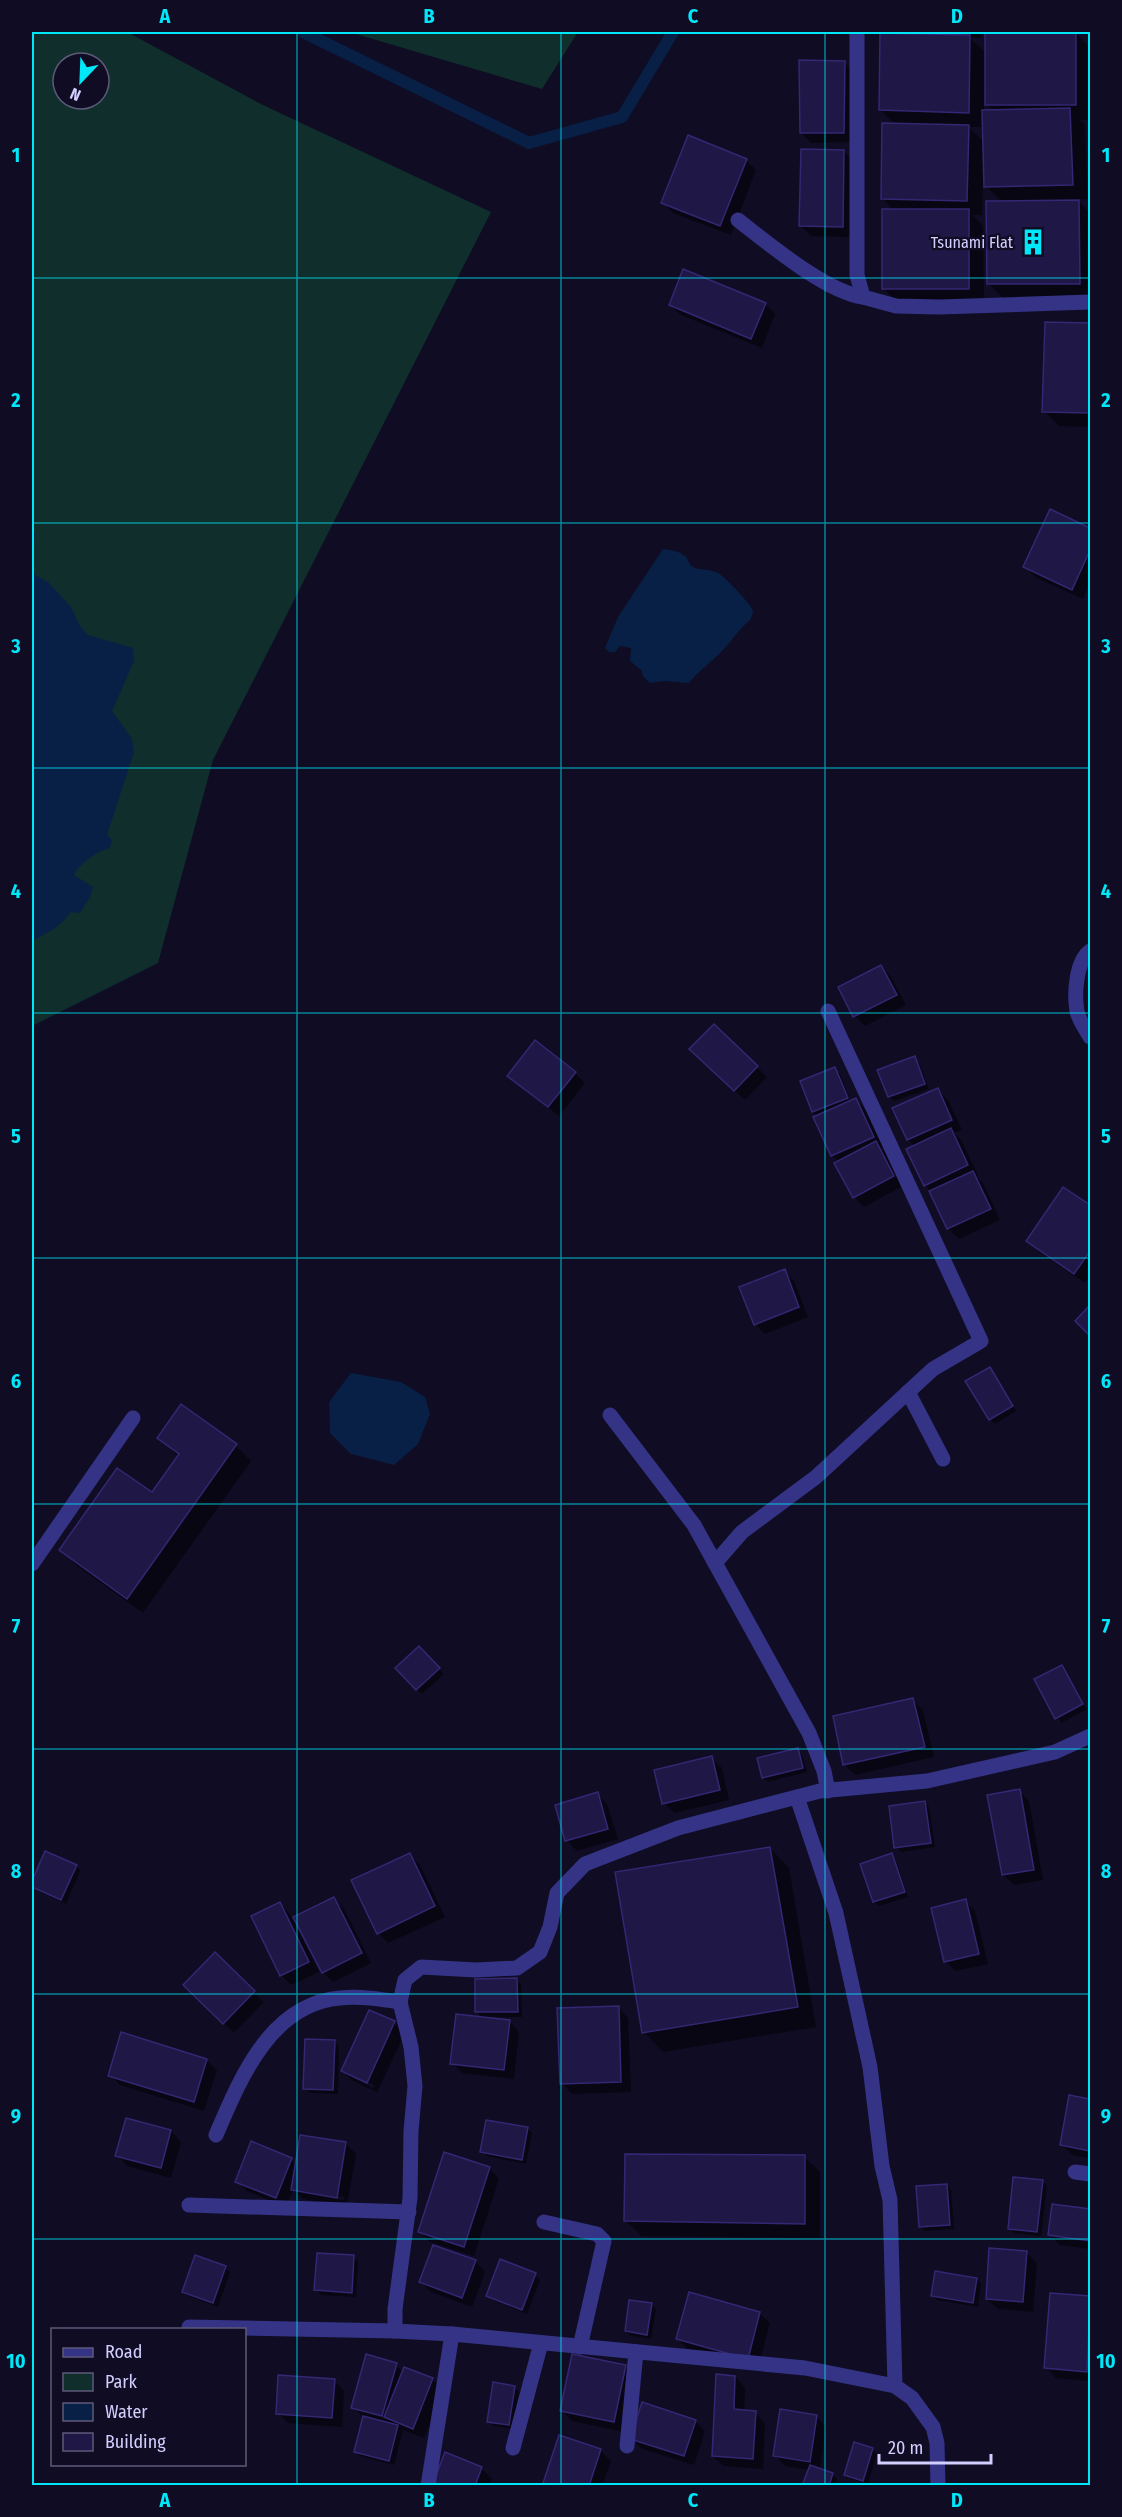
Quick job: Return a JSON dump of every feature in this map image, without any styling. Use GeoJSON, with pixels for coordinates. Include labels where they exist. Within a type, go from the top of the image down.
{"type":"FeatureCollection","features":[{"type":"Feature","properties":{"kind":"street"},"geometry":{"type":"LineString","coordinates":[[857,32],[857,275],[863,297]]}},
{"type":"Feature","properties":{"kind":"street"},"geometry":{"type":"LineString","coordinates":[[738,220],[778,250],[849,295],[896,306],[1090,302]]}},
{"type":"Feature","properties":{"kind":"street"},"geometry":{"type":"LineString","coordinates":[[1090,951],[1083,956],[1079,967],[1077,1012],[1090,1037]]}},
{"type":"Feature","properties":{"kind":"street"},"geometry":{"type":"LineString","coordinates":[[715,1563],[742,1532],[816,1477],[933,1369],[981,1341],[828,1011]]}},
{"type":"Feature","properties":{"kind":"street"},"geometry":{"type":"LineString","coordinates":[[908,1392],[942,1459]]}},
{"type":"Feature","properties":{"kind":"street"},"geometry":{"type":"LineString","coordinates":[[610,1415],[693,1525],[809,1732],[824,1772],[828,1791]]}},
{"type":"Feature","properties":{"kind":"street"},"geometry":{"type":"LineString","coordinates":[[32,1564],[133,1418]]}},
{"type":"Feature","properties":{"kind":"street"},"geometry":{"type":"LineString","coordinates":[[395,2331],[394,2309],[409,2212],[411,2131],[415,2086],[411,2047],[400,2002],[405,1980],[421,1967],[476,1970],[517,1968],[540,1952],[550,1928],[558,1893],[585,1864],[678,1828],[820,1791],[927,1781],[1055,1752],[1090,1736]]}},
{"type":"Feature","properties":{"kind":"street"},"geometry":{"type":"LineString","coordinates":[[797,1797],[836,1913],[870,2067],[882,2166],[890,2200],[895,2386]]}},
{"type":"Feature","properties":{"kind":"street"},"geometry":{"type":"LineString","coordinates":[[216,2135],[241,2076],[256,2051],[301,2008],[338,1998],[366,1998],[400,2002]]}},
{"type":"Feature","properties":{"kind":"street"},"geometry":{"type":"LineString","coordinates":[[1075,2172],[1090,2174]]}},
{"type":"Feature","properties":{"kind":"street"},"geometry":{"type":"LineString","coordinates":[[189,2205],[409,2212]]}},
{"type":"Feature","properties":{"kind":"street"},"geometry":{"type":"LineString","coordinates":[[544,2222],[597,2234],[604,2241],[580,2347]]}},
{"type":"Feature","properties":{"kind":"street"},"geometry":{"type":"LineString","coordinates":[[189,2327],[240,2328]]}},
{"type":"Feature","properties":{"kind":"street"},"geometry":{"type":"LineString","coordinates":[[246,2328],[452,2334],[804,2368],[895,2386],[912,2398],[933,2427],[937,2444],[938,2486]]}},
{"type":"Feature","properties":{"kind":"street"},"geometry":{"type":"LineString","coordinates":[[428,2486],[452,2334]]}},
{"type":"Feature","properties":{"kind":"street"},"geometry":{"type":"LineString","coordinates":[[513,2448],[541,2343]]}},
{"type":"Feature","properties":{"kind":"street"},"geometry":{"type":"LineString","coordinates":[[627,2446],[636,2352]]}},
{"type":"Feature","properties":{"kind":"green space"},"geometry":{"type":"Polygon","coordinates":[[[32,32],[127,32],[263,105],[491,212],[213,760],[158,963],[32,1026],[32,32]]]}},
{"type":"Feature","properties":{"kind":"green space"},"geometry":{"type":"Polygon","coordinates":[[[349,32],[578,32],[542,89],[349,32]]]}},
{"type":"Feature","properties":{"kind":"water"},"geometry":{"type":"Polygon","coordinates":[[[32,530],[35,533],[32,565],[32,530]]]}},
{"type":"Feature","properties":{"kind":"water"},"geometry":{"type":"Polygon","coordinates":[[[663,549],[681,553],[695,568],[718,573],[726,579],[753,611],[750,620],[689,683],[665,681],[650,683],[643,676],[642,671],[630,661],[631,648],[620,646],[615,652],[609,652],[605,648],[618,617],[663,549]]]}},
{"type":"Feature","properties":{"kind":"water"},"geometry":{"type":"Polygon","coordinates":[[[32,565],[35,575],[48,582],[71,607],[80,626],[88,635],[133,648],[134,661],[112,711],[132,739],[134,752],[107,835],[112,840],[110,848],[89,858],[74,875],[93,887],[90,897],[80,913],[71,912],[57,927],[32,942],[32,565]]]}},
{"type":"Feature","properties":{"kind":"water"},"geometry":{"type":"Polygon","coordinates":[[[351,1373],[401,1382],[425,1397],[430,1414],[418,1444],[394,1465],[351,1454],[330,1433],[329,1402],[351,1373]]]}},
{"type":"Feature","properties":{"kind":"building"},"geometry":{"type":"Polygon","coordinates":[[[985,32],[1076,32],[1076,105],[985,105],[985,32]]]}},
{"type":"Feature","properties":{"kind":"building"},"geometry":{"type":"Polygon","coordinates":[[[880,33],[970,35],[969,113],[879,110],[880,33]]]}},
{"type":"Feature","properties":{"kind":"building"},"geometry":{"type":"Polygon","coordinates":[[[799,60],[845,61],[844,133],[800,133],[799,60]]]}},
{"type":"Feature","properties":{"kind":"building","name":"Tsunami Flat"},"geometry":{"type":"Polygon","coordinates":[[[1070,108],[1073,185],[984,187],[982,110],[1070,108]]]}},
{"type":"Feature","properties":{"kind":"building","name":"Tsunami Flat"},"geometry":{"type":"Polygon","coordinates":[[[882,123],[969,125],[967,201],[881,199],[882,123]]]}},
{"type":"Feature","properties":{"kind":"building"},"geometry":{"type":"Polygon","coordinates":[[[688,135],[747,159],[720,226],[661,203],[688,135]]]}},
{"type":"Feature","properties":{"kind":"building"},"geometry":{"type":"Polygon","coordinates":[[[801,149],[844,150],[843,227],[799,226],[801,149]]]}},
{"type":"Feature","properties":{"kind":"building","name":"Tsunami Flat"},"geometry":{"type":"Polygon","coordinates":[[[1079,200],[1080,284],[987,284],[986,201],[1079,200]]]}},
{"type":"Feature","properties":{"kind":"building","name":"Tsunami Flat"},"geometry":{"type":"Polygon","coordinates":[[[882,209],[969,209],[969,289],[882,289],[882,209]]]}},
{"type":"Feature","properties":{"kind":"building"},"geometry":{"type":"Polygon","coordinates":[[[683,269],[766,303],[751,339],[669,305],[683,269]]]}},
{"type":"Feature","properties":{"kind":"building"},"geometry":{"type":"Polygon","coordinates":[[[1045,322],[1090,323],[1090,413],[1042,412],[1045,322]]]}},
{"type":"Feature","properties":{"kind":"building"},"geometry":{"type":"Polygon","coordinates":[[[1050,509],[1090,528],[1090,550],[1072,590],[1023,567],[1050,509]]]}},
{"type":"Feature","properties":{"kind":"building"},"geometry":{"type":"Polygon","coordinates":[[[881,965],[897,995],[853,1017],[838,987],[881,965]]]}},
{"type":"Feature","properties":{"kind":"building"},"geometry":{"type":"Polygon","coordinates":[[[714,1024],[758,1066],[734,1091],[689,1049],[714,1024]]]}},
{"type":"Feature","properties":{"kind":"building"},"geometry":{"type":"Polygon","coordinates":[[[535,1040],[576,1072],[548,1107],[507,1076],[535,1040]]]}},
{"type":"Feature","properties":{"kind":"building"},"geometry":{"type":"Polygon","coordinates":[[[915,1056],[925,1084],[888,1097],[877,1070],[915,1056]]]}},
{"type":"Feature","properties":{"kind":"building"},"geometry":{"type":"Polygon","coordinates":[[[835,1067],[848,1098],[812,1112],[800,1081],[835,1067]]]}},
{"type":"Feature","properties":{"kind":"building"},"geometry":{"type":"Polygon","coordinates":[[[938,1088],[952,1120],[907,1140],[892,1108],[938,1088]]]}},
{"type":"Feature","properties":{"kind":"building"},"geometry":{"type":"Polygon","coordinates":[[[856,1098],[874,1137],[831,1156],[813,1117],[856,1098]]]}},
{"type":"Feature","properties":{"kind":"building"},"geometry":{"type":"Polygon","coordinates":[[[951,1128],[968,1165],[924,1186],[906,1149],[951,1128]]]}},
{"type":"Feature","properties":{"kind":"building"},"geometry":{"type":"Polygon","coordinates":[[[876,1141],[894,1176],[853,1198],[834,1163],[876,1141]]]}},
{"type":"Feature","properties":{"kind":"building"},"geometry":{"type":"Polygon","coordinates":[[[973,1171],[991,1209],[947,1229],[929,1191],[973,1171]]]}},
{"type":"Feature","properties":{"kind":"building"},"geometry":{"type":"Polygon","coordinates":[[[1063,1187],[1090,1205],[1090,1251],[1074,1274],[1026,1241],[1063,1187]]]}},
{"type":"Feature","properties":{"kind":"building"},"geometry":{"type":"Polygon","coordinates":[[[785,1269],[799,1307],[754,1325],[739,1287],[785,1269]]]}},
{"type":"Feature","properties":{"kind":"building"},"geometry":{"type":"Polygon","coordinates":[[[1090,1305],[1090,1336],[1075,1321],[1090,1305]]]}},
{"type":"Feature","properties":{"kind":"building"},"geometry":{"type":"Polygon","coordinates":[[[990,1367],[1013,1406],[989,1420],[965,1381],[990,1367]]]}},
{"type":"Feature","properties":{"kind":"building"},"geometry":{"type":"Polygon","coordinates":[[[181,1404],[237,1444],[127,1599],[59,1550],[117,1468],[152,1492],[179,1454],[157,1438],[181,1404]]]}},
{"type":"Feature","properties":{"kind":"building"},"geometry":{"type":"Polygon","coordinates":[[[419,1646],[440,1668],[416,1690],[395,1668],[419,1646]]]}},
{"type":"Feature","properties":{"kind":"building"},"geometry":{"type":"Polygon","coordinates":[[[1062,1665],[1083,1704],[1055,1719],[1034,1679],[1062,1665]]]}},
{"type":"Feature","properties":{"kind":"building"},"geometry":{"type":"Polygon","coordinates":[[[913,1698],[925,1747],[843,1765],[833,1716],[913,1698]]]}},
{"type":"Feature","properties":{"kind":"building"},"geometry":{"type":"Polygon","coordinates":[[[798,1748],[803,1768],[762,1778],[757,1758],[798,1748]]]}},
{"type":"Feature","properties":{"kind":"building"},"geometry":{"type":"Polygon","coordinates":[[[712,1756],[720,1790],[662,1804],[654,1770],[712,1756]]]}},
{"type":"Feature","properties":{"kind":"building"},"geometry":{"type":"Polygon","coordinates":[[[1020,1789],[1034,1870],[1002,1875],[987,1795],[1020,1789]]]}},
{"type":"Feature","properties":{"kind":"building"},"geometry":{"type":"Polygon","coordinates":[[[598,1792],[608,1829],[565,1841],[555,1805],[598,1792]]]}},
{"type":"Feature","properties":{"kind":"building"},"geometry":{"type":"Polygon","coordinates":[[[925,1801],[931,1843],[894,1848],[889,1806],[925,1801]]]}},
{"type":"Feature","properties":{"kind":"building"},"geometry":{"type":"Polygon","coordinates":[[[770,1847],[798,2007],[642,2033],[615,1872],[770,1847]]]}},
{"type":"Feature","properties":{"kind":"building"},"geometry":{"type":"Polygon","coordinates":[[[45,1851],[77,1865],[61,1900],[32,1887],[32,1881],[45,1851]]]}},
{"type":"Feature","properties":{"kind":"building"},"geometry":{"type":"Polygon","coordinates":[[[410,1853],[435,1906],[377,1934],[351,1880],[410,1853]]]}},
{"type":"Feature","properties":{"kind":"building"},"geometry":{"type":"Polygon","coordinates":[[[892,1853],[905,1892],[873,1902],[860,1864],[892,1853]]]}},
{"type":"Feature","properties":{"kind":"building"},"geometry":{"type":"Polygon","coordinates":[[[334,1897],[362,1953],[322,1973],[293,1917],[334,1897]]]}},
{"type":"Feature","properties":{"kind":"building"},"geometry":{"type":"Polygon","coordinates":[[[966,1899],[979,1954],[944,1962],[931,1908],[966,1899]]]}},
{"type":"Feature","properties":{"kind":"building"},"geometry":{"type":"Polygon","coordinates":[[[280,1902],[309,1962],[280,1976],[251,1916],[280,1902]]]}},
{"type":"Feature","properties":{"kind":"building"},"geometry":{"type":"Polygon","coordinates":[[[215,1952],[255,1991],[223,2024],[183,1985],[215,1952]]]}},
{"type":"Feature","properties":{"kind":"building"},"geometry":{"type":"Polygon","coordinates":[[[517,1978],[518,2012],[475,2012],[475,1979],[517,1978]]]}},
{"type":"Feature","properties":{"kind":"building"},"geometry":{"type":"Polygon","coordinates":[[[619,2006],[621,2082],[560,2084],[557,2008],[619,2006]]]}},
{"type":"Feature","properties":{"kind":"building"},"geometry":{"type":"Polygon","coordinates":[[[369,2010],[395,2021],[367,2083],[341,2071],[369,2010]]]}},
{"type":"Feature","properties":{"kind":"building"},"geometry":{"type":"Polygon","coordinates":[[[456,2014],[510,2020],[504,2070],[450,2064],[456,2014]]]}},
{"type":"Feature","properties":{"kind":"building"},"geometry":{"type":"Polygon","coordinates":[[[121,2032],[207,2059],[194,2102],[108,2076],[121,2032]]]}},
{"type":"Feature","properties":{"kind":"building"},"geometry":{"type":"Polygon","coordinates":[[[305,2039],[335,2040],[333,2090],[303,2089],[305,2039]]]}},
{"type":"Feature","properties":{"kind":"building"},"geometry":{"type":"Polygon","coordinates":[[[1069,2095],[1090,2099],[1090,2151],[1060,2145],[1069,2095]]]}},
{"type":"Feature","properties":{"kind":"building"},"geometry":{"type":"Polygon","coordinates":[[[126,2118],[171,2130],[161,2168],[115,2156],[126,2118]]]}},
{"type":"Feature","properties":{"kind":"building"},"geometry":{"type":"Polygon","coordinates":[[[486,2120],[528,2127],[522,2160],[480,2152],[486,2120]]]}},
{"type":"Feature","properties":{"kind":"building"},"geometry":{"type":"Polygon","coordinates":[[[300,2135],[346,2142],[337,2198],[291,2190],[300,2135]]]}},
{"type":"Feature","properties":{"kind":"building"},"geometry":{"type":"Polygon","coordinates":[[[251,2141],[292,2158],[276,2198],[235,2182],[251,2141]]]}},
{"type":"Feature","properties":{"kind":"building"},"geometry":{"type":"Polygon","coordinates":[[[444,2152],[490,2167],[464,2247],[418,2232],[444,2152]]]}},
{"type":"Feature","properties":{"kind":"building"},"geometry":{"type":"Polygon","coordinates":[[[625,2154],[805,2155],[805,2224],[624,2221],[625,2154]]]}},
{"type":"Feature","properties":{"kind":"building"},"geometry":{"type":"Polygon","coordinates":[[[1013,2177],[1043,2180],[1037,2232],[1008,2229],[1013,2177]]]}},
{"type":"Feature","properties":{"kind":"building"},"geometry":{"type":"Polygon","coordinates":[[[947,2184],[950,2225],[919,2227],[916,2186],[947,2184]]]}},
{"type":"Feature","properties":{"kind":"building"},"geometry":{"type":"Polygon","coordinates":[[[1052,2204],[1090,2209],[1090,2241],[1048,2235],[1052,2204]]]}},
{"type":"Feature","properties":{"kind":"building"},"geometry":{"type":"Polygon","coordinates":[[[433,2245],[476,2260],[462,2298],[419,2282],[433,2245]]]}},
{"type":"Feature","properties":{"kind":"building"},"geometry":{"type":"Polygon","coordinates":[[[989,2248],[1027,2251],[1023,2302],[986,2299],[989,2248]]]}},
{"type":"Feature","properties":{"kind":"building"},"geometry":{"type":"Polygon","coordinates":[[[317,2253],[354,2255],[352,2293],[314,2290],[317,2253]]]}},
{"type":"Feature","properties":{"kind":"building"},"geometry":{"type":"Polygon","coordinates":[[[195,2255],[226,2266],[213,2303],[182,2292],[195,2255]]]}},
{"type":"Feature","properties":{"kind":"building"},"geometry":{"type":"Polygon","coordinates":[[[500,2259],[536,2273],[522,2310],[486,2296],[500,2259]]]}},
{"type":"Feature","properties":{"kind":"building"},"geometry":{"type":"Polygon","coordinates":[[[935,2271],[977,2278],[973,2303],[931,2296],[935,2271]]]}},
{"type":"Feature","properties":{"kind":"building"},"geometry":{"type":"Polygon","coordinates":[[[689,2292],[760,2312],[748,2359],[676,2339],[689,2292]]]}},
{"type":"Feature","properties":{"kind":"building"},"geometry":{"type":"Polygon","coordinates":[[[1050,2293],[1090,2296],[1087,2372],[1044,2368],[1050,2293]]]}},
{"type":"Feature","properties":{"kind":"building"},"geometry":{"type":"Polygon","coordinates":[[[629,2300],[652,2303],[647,2335],[625,2331],[629,2300]]]}},
{"type":"Feature","properties":{"kind":"building"},"geometry":{"type":"Polygon","coordinates":[[[366,2354],[397,2363],[382,2416],[351,2408],[366,2354]]]}},
{"type":"Feature","properties":{"kind":"building"},"geometry":{"type":"Polygon","coordinates":[[[572,2354],[626,2365],[614,2422],[560,2411],[572,2354]]]}},
{"type":"Feature","properties":{"kind":"building"},"geometry":{"type":"Polygon","coordinates":[[[404,2367],[433,2378],[413,2429],[384,2417],[404,2367]]]}},
{"type":"Feature","properties":{"kind":"building"},"geometry":{"type":"Polygon","coordinates":[[[716,2374],[735,2376],[734,2409],[756,2411],[753,2459],[712,2456],[716,2374]]]}},
{"type":"Feature","properties":{"kind":"building"},"geometry":{"type":"Polygon","coordinates":[[[278,2375],[335,2379],[332,2418],[276,2414],[278,2375]]]}},
{"type":"Feature","properties":{"kind":"building"},"geometry":{"type":"Polygon","coordinates":[[[493,2382],[515,2386],[509,2425],[487,2422],[493,2382]]]}},
{"type":"Feature","properties":{"kind":"building"},"geometry":{"type":"Polygon","coordinates":[[[642,2402],[696,2420],[684,2456],[630,2439],[642,2402]]]}},
{"type":"Feature","properties":{"kind":"building"},"geometry":{"type":"Polygon","coordinates":[[[780,2409],[817,2415],[810,2462],[773,2456],[780,2409]]]}},
{"type":"Feature","properties":{"kind":"building"},"geometry":{"type":"Polygon","coordinates":[[[363,2416],[398,2425],[389,2461],[354,2452],[363,2416]]]}},
{"type":"Feature","properties":{"kind":"building"},"geometry":{"type":"Polygon","coordinates":[[[559,2435],[601,2449],[589,2486],[542,2486],[559,2435]]]}},
{"type":"Feature","properties":{"kind":"building"},"geometry":{"type":"Polygon","coordinates":[[[854,2442],[873,2448],[863,2481],[844,2475],[854,2442]]]}},
{"type":"Feature","properties":{"kind":"building"},"geometry":{"type":"Polygon","coordinates":[[[445,2452],[482,2467],[475,2486],[432,2486],[445,2452]]]}},
{"type":"Feature","properties":{"kind":"building"},"geometry":{"type":"Polygon","coordinates":[[[810,2465],[833,2473],[829,2486],[802,2486],[810,2465]]]}},
{"type":"Feature","properties":{"kind":"waterway"},"geometry":{"type":"LineString","coordinates":[[303,32],[529,143],[622,117],[673,32]]}},
{"type":"Feature","properties":{"kind":"place","name":"Tsunami Flat"},"geometry":{"type":"Point","coordinates":[1033,242]}}]}
